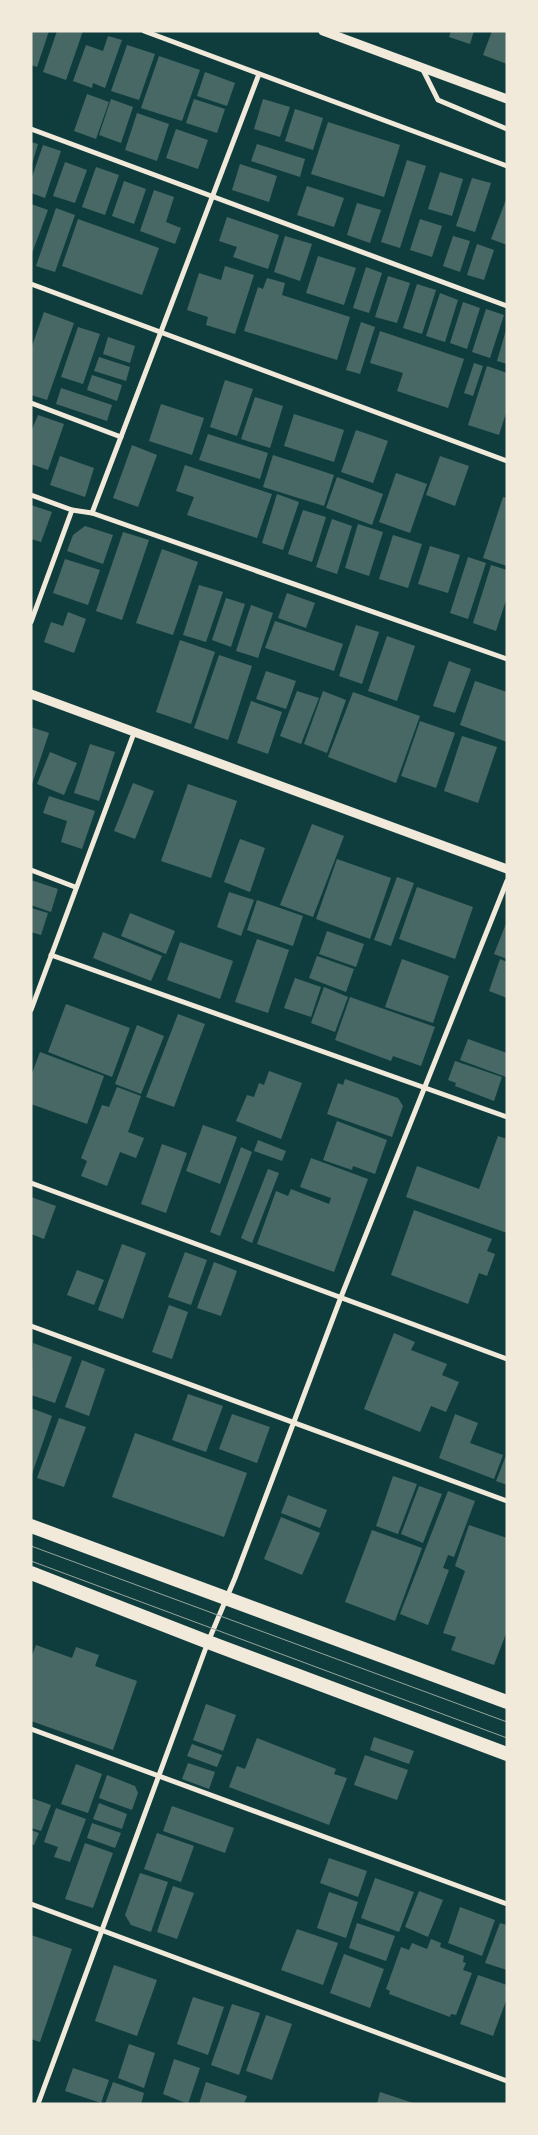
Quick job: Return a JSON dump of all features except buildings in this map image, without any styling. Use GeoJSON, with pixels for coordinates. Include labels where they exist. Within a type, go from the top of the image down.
{"type":"FeatureCollection","features":[{"type":"Feature","properties":{"kind":"highway"},"geometry":{"type":"LineString","coordinates":[[31,1526],[507,1702]]}},
{"type":"Feature","properties":{"kind":"highway"},"geometry":{"type":"LineString","coordinates":[[31,1573],[208,1642],[507,1754]]}},
{"type":"Feature","properties":{"kind":"street"},"geometry":{"type":"LineString","coordinates":[[144,31],[507,166]]}},
{"type":"Feature","properties":{"kind":"street"},"geometry":{"type":"LineString","coordinates":[[323,31],[507,99]]}},
{"type":"Feature","properties":{"kind":"street"},"geometry":{"type":"LineString","coordinates":[[421,66],[438,100],[507,129]]}},
{"type":"Feature","properties":{"kind":"street"},"geometry":{"type":"LineString","coordinates":[[92,513],[259,74]]}},
{"type":"Feature","properties":{"kind":"street"},"geometry":{"type":"LineString","coordinates":[[31,129],[507,306]]}},
{"type":"Feature","properties":{"kind":"street"},"geometry":{"type":"LineString","coordinates":[[31,284],[507,460]]}},
{"type":"Feature","properties":{"kind":"street"},"geometry":{"type":"LineString","coordinates":[[31,403],[121,437]]}},
{"type":"Feature","properties":{"kind":"street"},"geometry":{"type":"LineString","coordinates":[[31,495],[72,510],[92,513],[507,659]]}},
{"type":"Feature","properties":{"kind":"street"},"geometry":{"type":"LineString","coordinates":[[31,622],[72,510]]}},
{"type":"Feature","properties":{"kind":"street"},"geometry":{"type":"LineString","coordinates":[[31,694],[507,869]]}},
{"type":"Feature","properties":{"kind":"street"},"geometry":{"type":"LineString","coordinates":[[31,1010],[75,887],[134,733]]}},
{"type":"Feature","properties":{"kind":"street"},"geometry":{"type":"LineString","coordinates":[[31,870],[75,887]]}},
{"type":"Feature","properties":{"kind":"street"},"geometry":{"type":"LineString","coordinates":[[38,2104],[208,1642],[235,1578],[341,1297],[507,881]]}},
{"type":"Feature","properties":{"kind":"street"},"geometry":{"type":"LineString","coordinates":[[51,955],[507,1117]]}},
{"type":"Feature","properties":{"kind":"street"},"geometry":{"type":"LineString","coordinates":[[31,1183],[507,1359]]}},
{"type":"Feature","properties":{"kind":"street"},"geometry":{"type":"LineString","coordinates":[[31,1326],[293,1424],[507,1501]]}},
{"type":"Feature","properties":{"kind":"street"},"geometry":{"type":"LineString","coordinates":[[31,1729],[507,1904]]}},
{"type":"Feature","properties":{"kind":"street"},"geometry":{"type":"LineString","coordinates":[[31,1904],[507,2081]]}},
{"type":"Feature","properties":{"kind":"tram line"},"geometry":{"type":"LineString","coordinates":[[31,1546],[507,1722]]}},
{"type":"Feature","properties":{"kind":"tram line"},"geometry":{"type":"LineString","coordinates":[[31,1561],[507,1738]]}}]}
